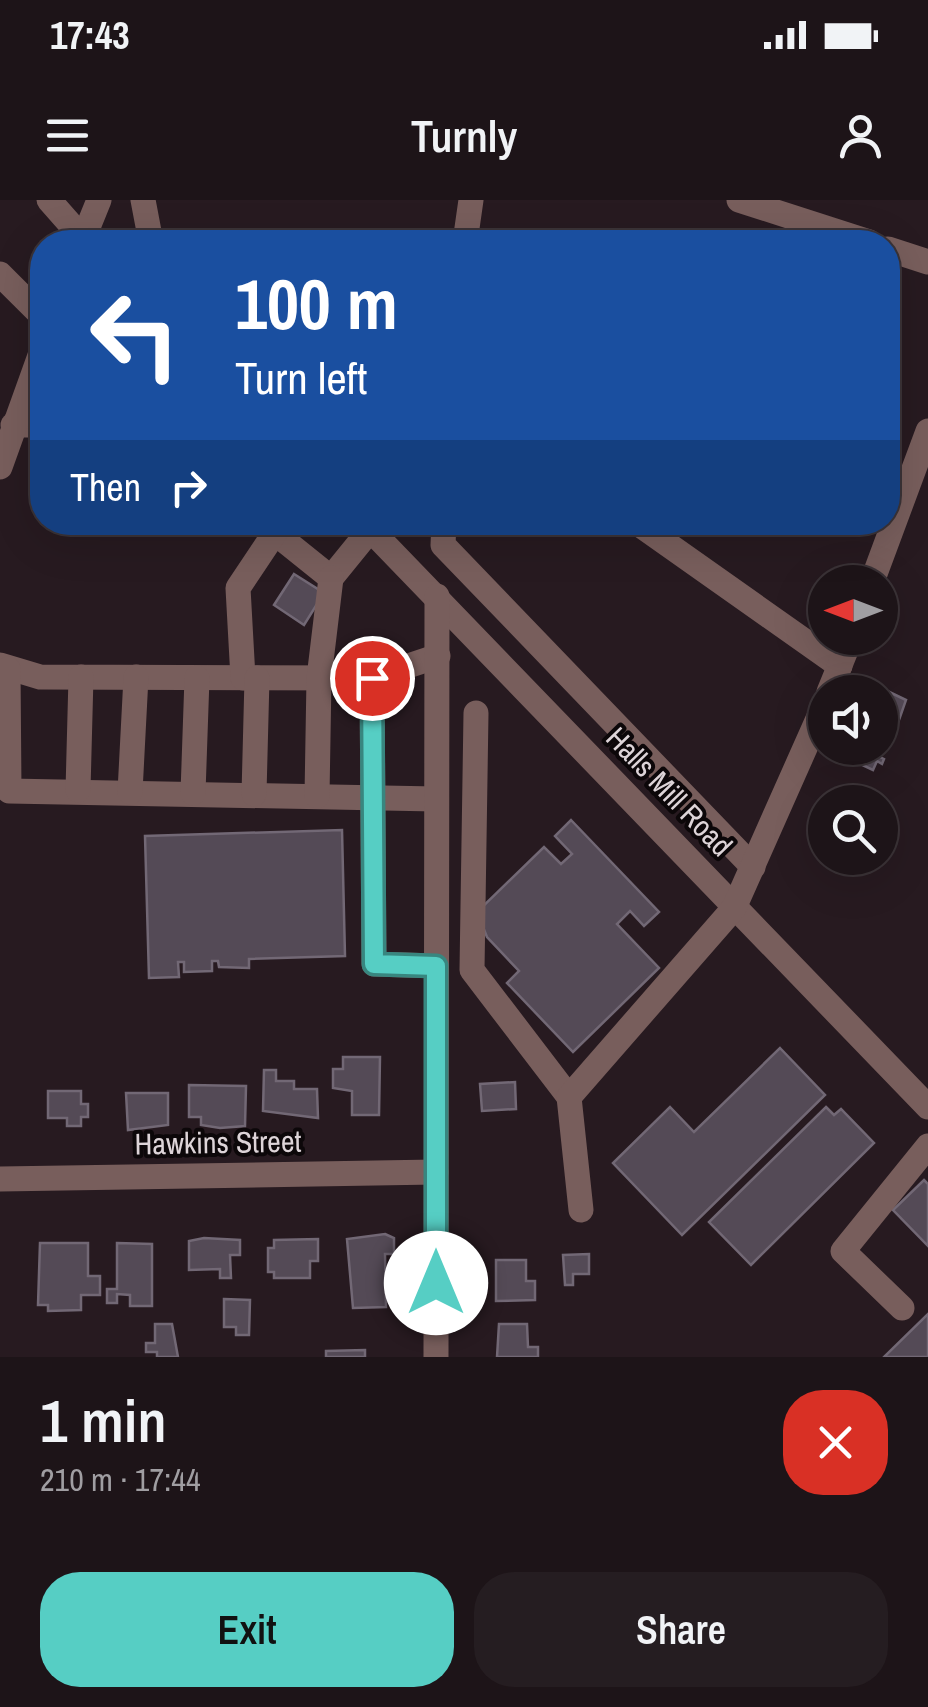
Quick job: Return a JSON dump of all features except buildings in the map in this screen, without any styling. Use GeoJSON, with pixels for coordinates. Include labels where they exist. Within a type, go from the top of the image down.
{"type":"FeatureCollection","features":[{"type":"Feature","properties":{"kind":"street"},"geometry":{"type":"LineString","coordinates":[[49,200],[75,230]]}},
{"type":"Feature","properties":{"kind":"street"},"geometry":{"type":"LineString","coordinates":[[88,230],[100,200]]}},
{"type":"Feature","properties":{"kind":"street"},"geometry":{"type":"LineString","coordinates":[[142,200],[149,230]]}},
{"type":"Feature","properties":{"kind":"street"},"geometry":{"type":"LineString","coordinates":[[467,230],[471,200]]}},
{"type":"Feature","properties":{"kind":"street"},"geometry":{"type":"LineString","coordinates":[[739,200],[832,230]]}},
{"type":"Feature","properties":{"kind":"street"},"geometry":{"type":"LineString","coordinates":[[900,252],[928,262]]}},
{"type":"Feature","properties":{"kind":"street"},"geometry":{"type":"LineString","coordinates":[[0,274],[30,304]]}},
{"type":"Feature","properties":{"kind":"street"},"geometry":{"type":"LineString","coordinates":[[0,467],[30,382]]}},
{"type":"Feature","properties":{"kind":"street"},"geometry":{"type":"LineString","coordinates":[[14,425],[30,425]]}},
{"type":"Feature","properties":{"kind":"street"},"geometry":{"type":"LineString","coordinates":[[900,506],[928,431]]}},
{"type":"Feature","properties":{"kind":"street"},"geometry":{"type":"LineString","coordinates":[[254,794],[250,678],[238,588],[273,535]]}},
{"type":"Feature","properties":{"kind":"street"},"geometry":{"type":"LineString","coordinates":[[285,535],[330,578]]}},
{"type":"Feature","properties":{"kind":"street"},"geometry":{"type":"LineString","coordinates":[[317,796],[319,678],[330,578],[360,535]]}},
{"type":"Feature","properties":{"kind":"street","name":"Halls Mill Road"},"geometry":{"type":"LineString","coordinates":[[375,535],[928,1106]]}},
{"type":"Feature","properties":{"kind":"street"},"geometry":{"type":"LineString","coordinates":[[443,535],[443,545],[753,868]]}},
{"type":"Feature","properties":{"kind":"street"},"geometry":{"type":"LineString","coordinates":[[654,535],[840,666]]}},
{"type":"Feature","properties":{"kind":"street"},"geometry":{"type":"LineString","coordinates":[[878,565],[889,535]]}},
{"type":"Feature","properties":{"kind":"street"},"geometry":{"type":"LineString","coordinates":[[436,1357],[437,596]]}},
{"type":"Feature","properties":{"kind":"street"},"geometry":{"type":"LineString","coordinates":[[836,675],[844,655]]}},
{"type":"Feature","properties":{"kind":"street"},"geometry":{"type":"LineString","coordinates":[[436,799],[10,791],[4,667],[40,677],[372,678],[438,656]]}},
{"type":"Feature","properties":{"kind":"street"},"geometry":{"type":"LineString","coordinates":[[78,790],[81,677]]}},
{"type":"Feature","properties":{"kind":"street"},"geometry":{"type":"LineString","coordinates":[[130,792],[136,677]]}},
{"type":"Feature","properties":{"kind":"street"},"geometry":{"type":"LineString","coordinates":[[193,793],[197,678]]}},
{"type":"Feature","properties":{"kind":"street"},"geometry":{"type":"LineString","coordinates":[[372,678],[374,964],[436,966]]}},
{"type":"Feature","properties":{"kind":"street"},"geometry":{"type":"LineString","coordinates":[[476,713],[472,970],[569,1098],[582,1210]]}},
{"type":"Feature","properties":{"kind":"street"},"geometry":{"type":"LineString","coordinates":[[569,1098],[734,908],[808,742]]}},
{"type":"Feature","properties":{"kind":"street"},"geometry":{"type":"LineString","coordinates":[[902,1308],[843,1251],[928,1146]]}},
{"type":"Feature","properties":{"kind":"street","name":"Hawkins Street"},"geometry":{"type":"LineString","coordinates":[[0,1179],[436,1172]]}},
{"type":"Feature","properties":{"kind":"route"},"geometry":{"type":"LineString","coordinates":[[372,678],[374,964],[436,966],[436,1283]]}}]}
